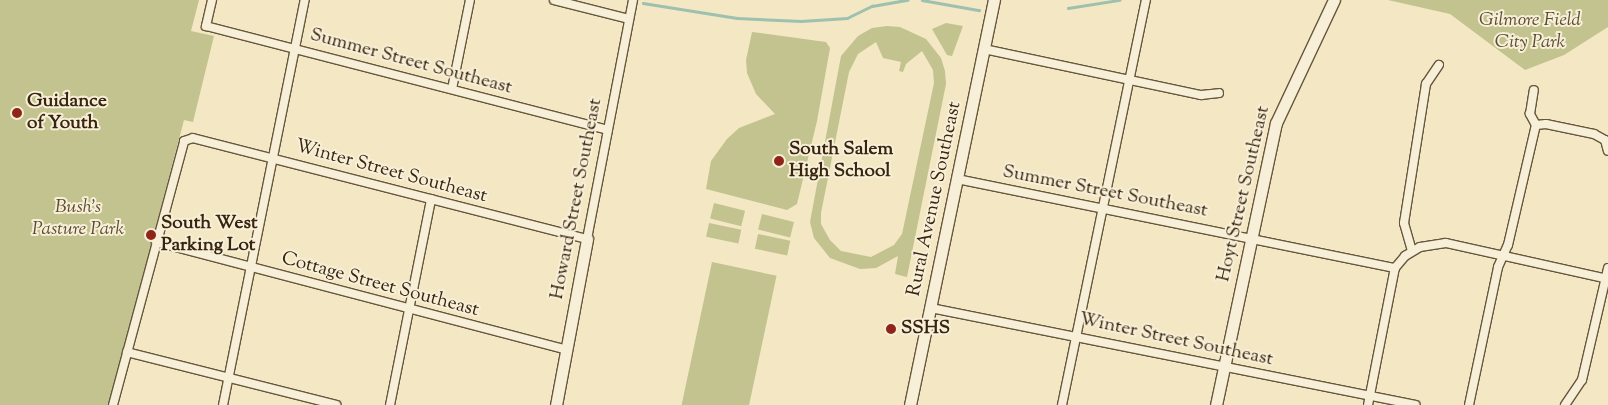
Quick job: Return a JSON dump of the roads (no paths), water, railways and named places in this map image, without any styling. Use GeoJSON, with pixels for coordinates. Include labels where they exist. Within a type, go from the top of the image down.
{"type":"FeatureCollection","features":[{"type":"Feature","properties":{"kind":"street","name":"Summer Street Southeast"},"geometry":{"type":"LineString","coordinates":[[212,0],[206,26],[608,130]]}},
{"type":"Feature","properties":{"kind":"street"},"geometry":{"type":"LineString","coordinates":[[223,405],[305,0]]}},
{"type":"Feature","properties":{"kind":"street"},"geometry":{"type":"LineString","coordinates":[[452,89],[470,0]]}},
{"type":"Feature","properties":{"kind":"street"},"geometry":{"type":"LineString","coordinates":[[554,0],[629,19]]}},
{"type":"Feature","properties":{"kind":"street","name":"Howard Street Southeast"},"geometry":{"type":"LineString","coordinates":[[556,405],[633,0]]}},
{"type":"Feature","properties":{"kind":"street","name":"Rural Avenue Southeast"},"geometry":{"type":"LineString","coordinates":[[910,405],[994,0]]}},
{"type":"Feature","properties":{"kind":"street"},"geometry":{"type":"LineString","coordinates":[[1062,405],[1146,0]]}},
{"type":"Feature","properties":{"kind":"street","name":"Hoyt Street Southeast"},"geometry":{"type":"LineString","coordinates":[[1216,405],[1276,123],[1334,0]]}},
{"type":"Feature","properties":{"kind":"street"},"geometry":{"type":"LineString","coordinates":[[984,49],[1201,95],[1219,92]]}},
{"type":"Feature","properties":{"kind":"street"},"geometry":{"type":"LineString","coordinates":[[1412,251],[1404,223],[1426,84],[1439,65]]}},
{"type":"Feature","properties":{"kind":"street"},"geometry":{"type":"LineString","coordinates":[[1469,405],[1498,267],[1504,255],[1536,125],[1530,114],[1534,90]]}},
{"type":"Feature","properties":{"kind":"street"},"geometry":{"type":"LineString","coordinates":[[1536,125],[1546,124],[1594,134],[1605,140],[1608,151]]}},
{"type":"Feature","properties":{"kind":"street","name":"Winter Street Southeast"},"geometry":{"type":"LineString","coordinates":[[156,242],[181,144],[186,138],[273,158],[587,239]]}},
{"type":"Feature","properties":{"kind":"street","name":"Summer Street Southeast"},"geometry":{"type":"LineString","coordinates":[[957,179],[1394,268]]}},
{"type":"Feature","properties":{"kind":"street"},"geometry":{"type":"LineString","coordinates":[[390,405],[411,309],[430,199]]}},
{"type":"Feature","properties":{"kind":"street"},"geometry":{"type":"LineString","coordinates":[[113,405],[156,242]]}},
{"type":"Feature","properties":{"kind":"street","name":"Cottage Street Southeast"},"geometry":{"type":"LineString","coordinates":[[156,242],[567,350]]}},
{"type":"Feature","properties":{"kind":"street"},"geometry":{"type":"LineString","coordinates":[[1368,405],[1394,268],[1412,251],[1426,244],[1446,243],[1607,279]]}},
{"type":"Feature","properties":{"kind":"street"},"geometry":{"type":"LineString","coordinates":[[1565,405],[1582,380],[1607,279],[1608,268]]}},
{"type":"Feature","properties":{"kind":"street","name":"Winter Street Southeast"},"geometry":{"type":"LineString","coordinates":[[931,308],[1415,405]]}},
{"type":"Feature","properties":{"kind":"street"},"geometry":{"type":"LineString","coordinates":[[127,352],[336,405]]}},
{"type":"Feature","properties":{"kind":"waterway"},"geometry":{"type":"LineString","coordinates":[[643,3],[737,18],[801,21],[847,18],[872,6],[907,0]]}},
{"type":"Feature","properties":{"kind":"waterway"},"geometry":{"type":"LineString","coordinates":[[922,0],[979,10]]}},
{"type":"Feature","properties":{"kind":"waterway"},"geometry":{"type":"LineString","coordinates":[[1068,8],[1119,0]]}},
{"type":"Feature","properties":{"kind":"place","name":"Guidance of Youth"},"geometry":{"type":"Point","coordinates":[17,113]}},
{"type":"Feature","properties":{"kind":"place","name":"South Salem High School"},"geometry":{"type":"Point","coordinates":[779,161]}},
{"type":"Feature","properties":{"kind":"place","name":"South West Parking Lot"},"geometry":{"type":"Point","coordinates":[151,235]}},
{"type":"Feature","properties":{"kind":"place","name":"SSHS"},"geometry":{"type":"Point","coordinates":[891,329]}},
{"type":"Feature","properties":{"kind":"park label","name":"Gilmore Field City Park"},"geometry":{"type":"Point","coordinates":[1530,32]}},
{"type":"Feature","properties":{"kind":"park label","name":"Bush's Pasture Park"},"geometry":{"type":"Point","coordinates":[78,219]}}]}
